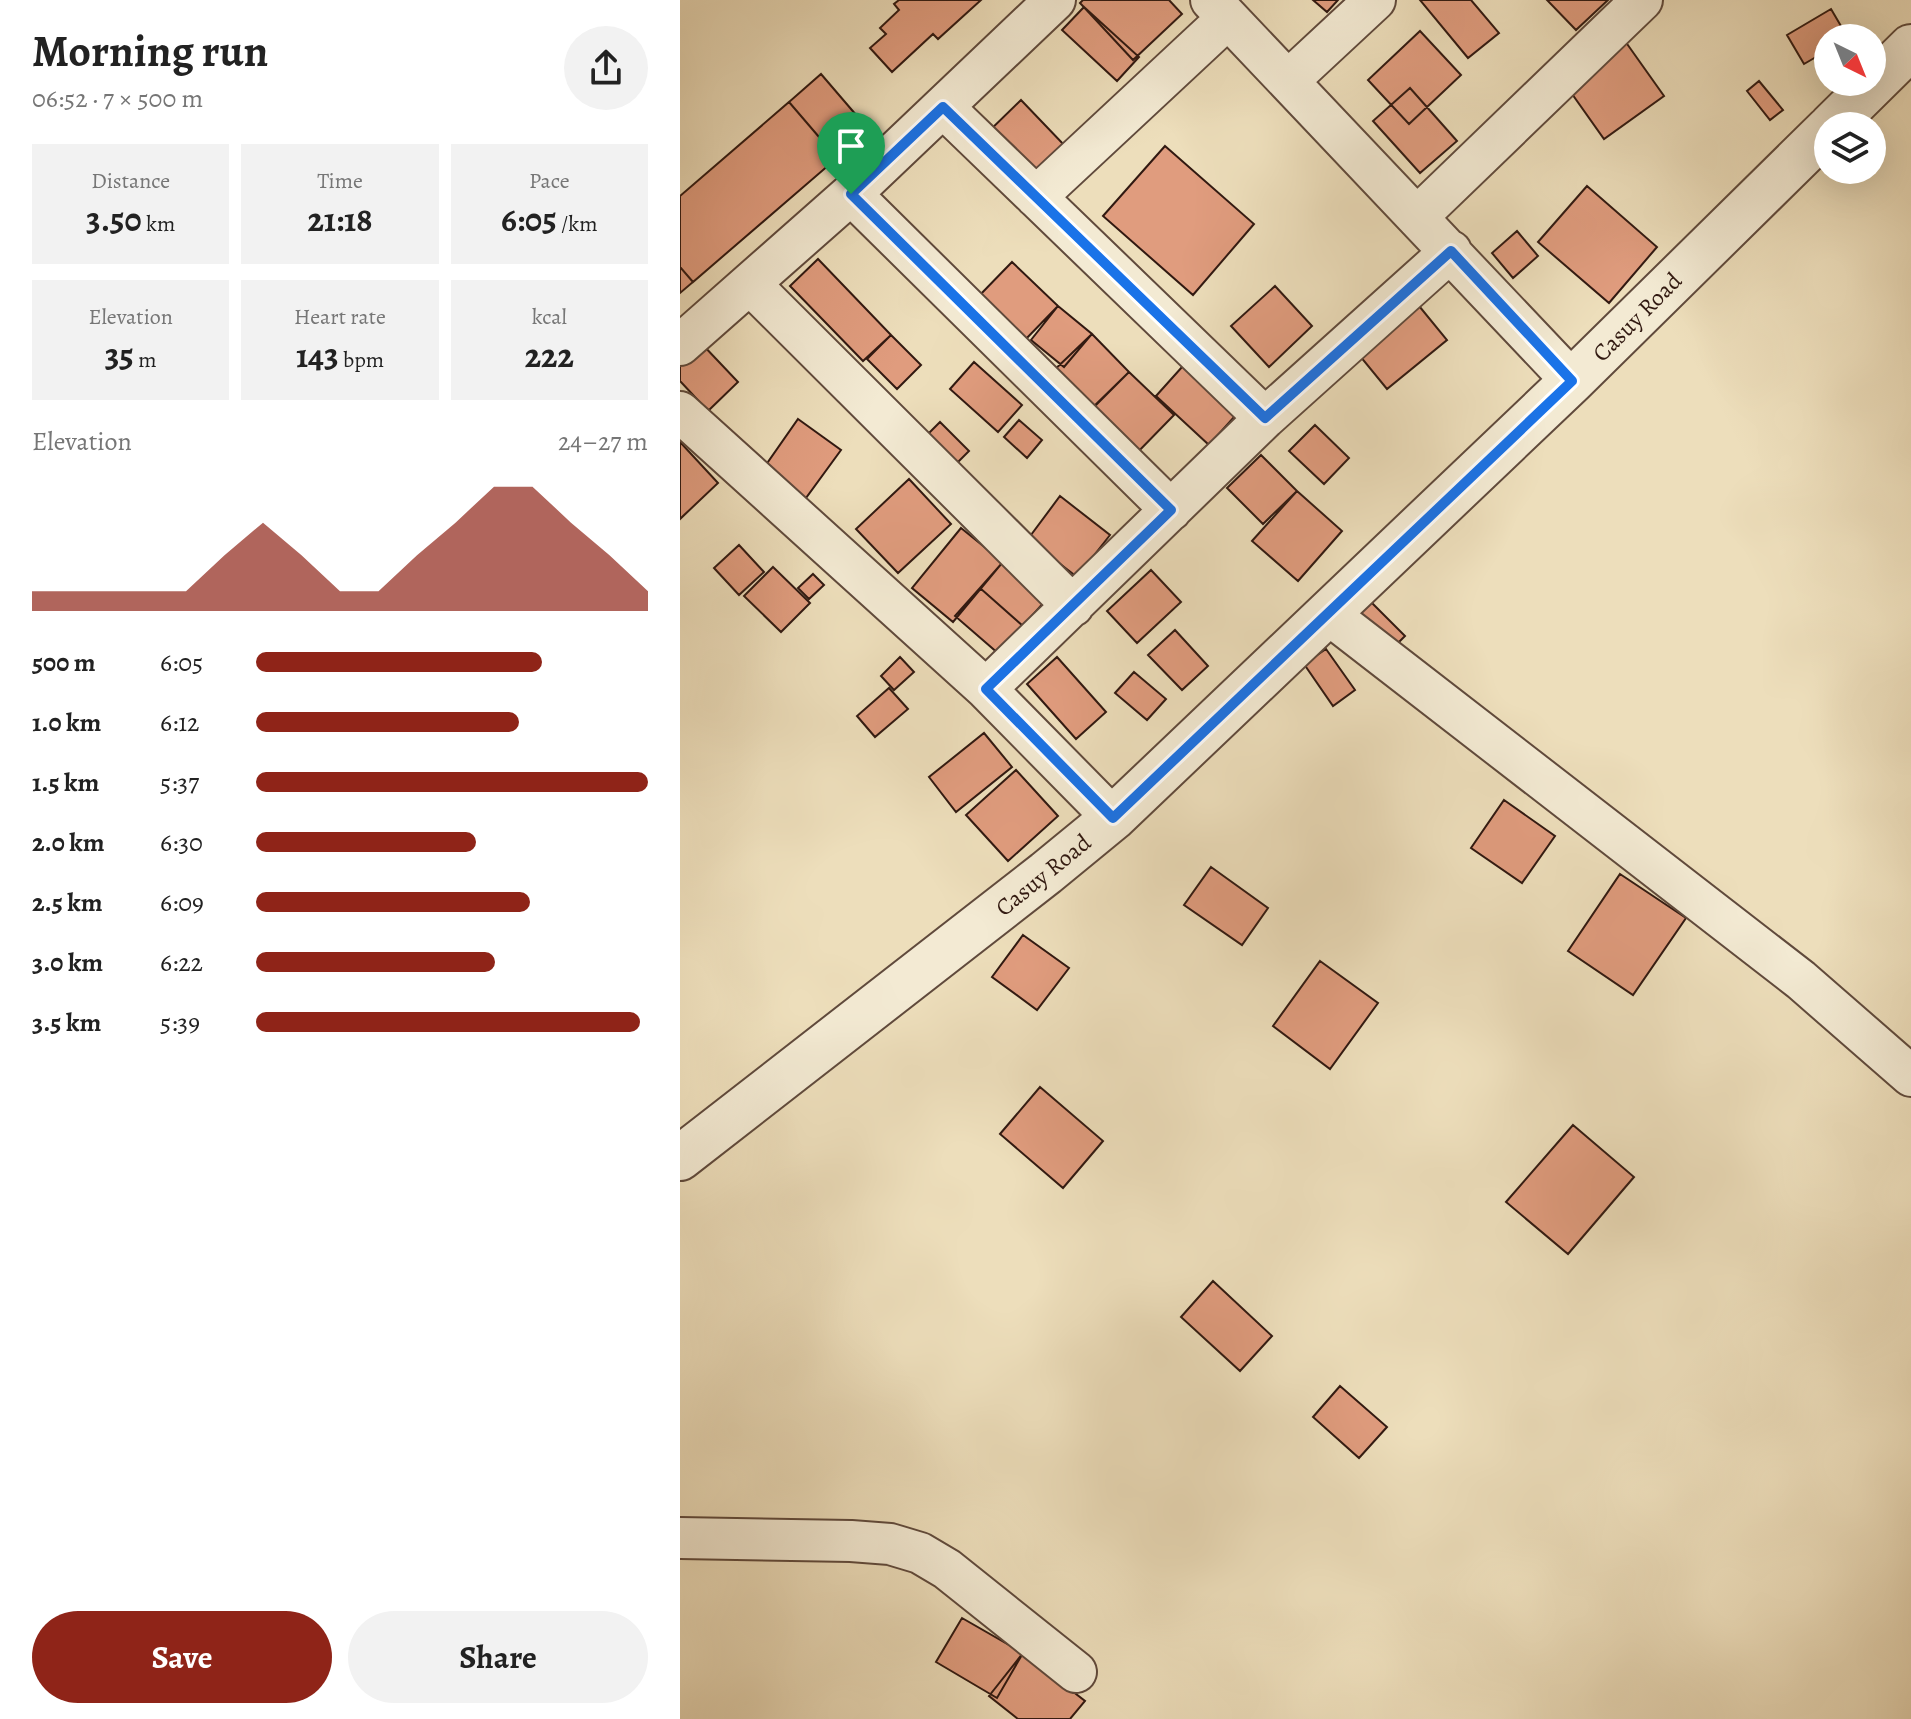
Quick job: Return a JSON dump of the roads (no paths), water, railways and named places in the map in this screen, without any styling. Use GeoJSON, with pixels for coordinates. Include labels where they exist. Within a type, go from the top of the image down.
{"type":"FeatureCollection","features":[{"type":"Feature","properties":{"kind":"street"},"geometry":{"type":"LineString","coordinates":[[680,345],[851,194],[1055,0]]}},
{"type":"Feature","properties":{"kind":"street"},"geometry":{"type":"LineString","coordinates":[[1289,80],[1375,0]]}},
{"type":"Feature","properties":{"kind":"street"},"geometry":{"type":"LineString","coordinates":[[1417,217],[1642,0]]}},
{"type":"Feature","properties":{"kind":"street"},"geometry":{"type":"LineString","coordinates":[[1036,197],[1220,9],[1572,381]]}},
{"type":"Feature","properties":{"kind":"street","name":"Casuy Road"},"geometry":{"type":"LineString","coordinates":[[1844,112],[1911,47]]}},
{"type":"Feature","properties":{"kind":"street"},"geometry":{"type":"LineString","coordinates":[[943,107],[1265,418]]}},
{"type":"Feature","properties":{"kind":"street","name":"Casuy Road"},"geometry":{"type":"LineString","coordinates":[[680,1158],[1010,902],[1113,818],[1572,381],[1814,142]]}},
{"type":"Feature","properties":{"kind":"street"},"geometry":{"type":"LineString","coordinates":[[851,194],[1171,510]]}},
{"type":"Feature","properties":{"kind":"street"},"geometry":{"type":"LineString","coordinates":[[986,689],[1265,418],[1451,251]]}},
{"type":"Feature","properties":{"kind":"street"},"geometry":{"type":"LineString","coordinates":[[751,285],[1073,606]]}},
{"type":"Feature","properties":{"kind":"street"},"geometry":{"type":"LineString","coordinates":[[680,412],[986,689],[1113,818]]}},
{"type":"Feature","properties":{"kind":"street"},"geometry":{"type":"LineString","coordinates":[[1327,613],[1801,980],[1911,1076]]}},
{"type":"Feature","properties":{"kind":"street"},"geometry":{"type":"LineString","coordinates":[[680,1538],[851,1541],[890,1544],[920,1553],[947,1569],[1076,1672]]}}]}
